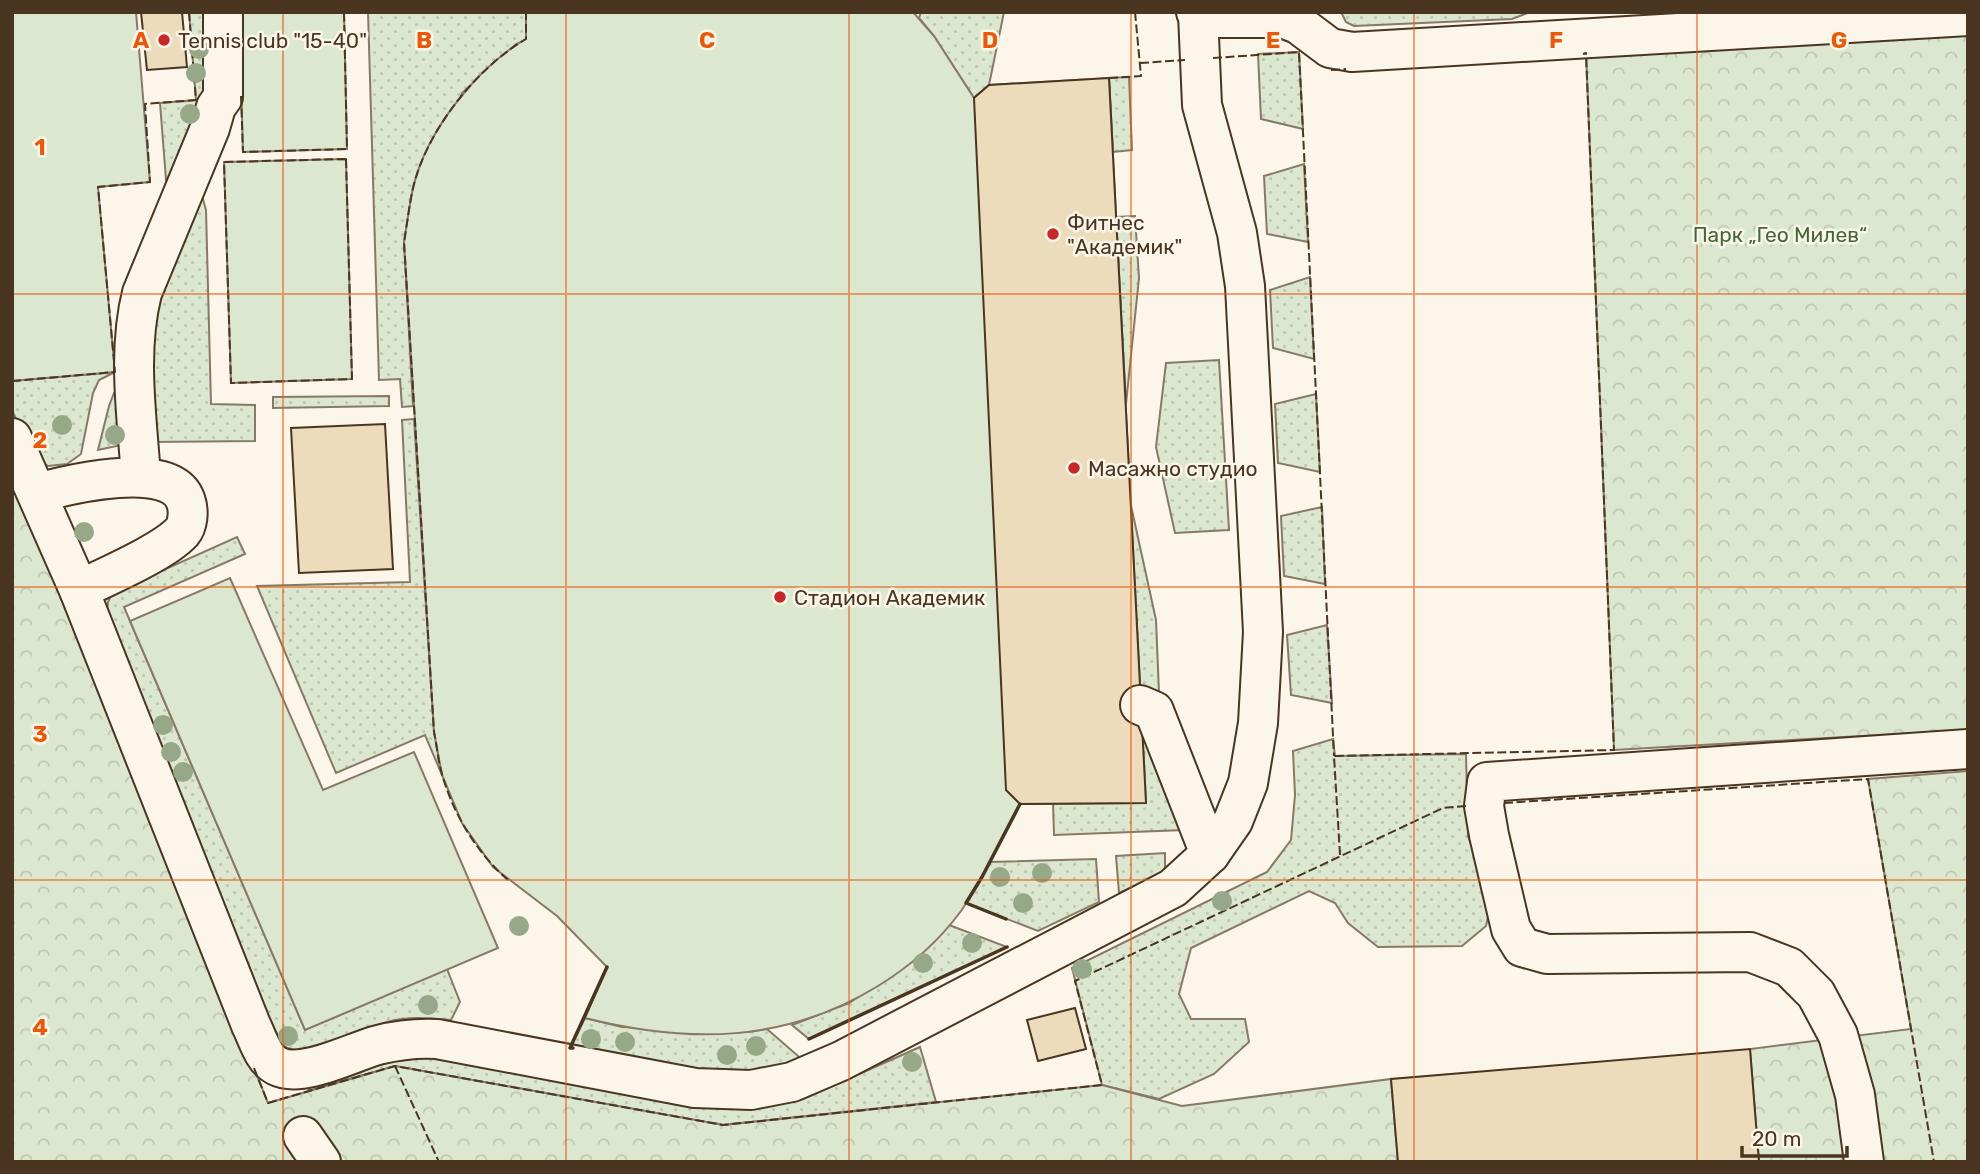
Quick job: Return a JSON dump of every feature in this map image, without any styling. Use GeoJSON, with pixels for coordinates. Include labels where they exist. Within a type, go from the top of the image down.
{"type":"FeatureCollection","features":[{"type":"Feature","properties":{"kind":"lane"},"geometry":{"type":"LineString","coordinates":[[141,477],[134,352],[135,321],[142,293],[210,128],[216,107],[223,97],[222,12]]}},
{"type":"Feature","properties":{"kind":"lane"},"geometry":{"type":"LineString","coordinates":[[12,438],[79,590],[251,1026],[265,1054],[276,1066],[292,1070],[314,1066],[376,1045],[411,1038],[437,1039],[695,1088],[751,1090],[792,1082],[852,1056],[1173,888],[1210,853],[1233,821],[1248,783],[1258,723],[1263,632],[1245,286],[1237,233],[1202,105],[1197,13],[1218,18],[1282,18],[1298,24],[1330,48],[1352,52],[1968,16]]}},
{"type":"Feature","properties":{"kind":"lane"},"geometry":{"type":"LineString","coordinates":[[37,493],[81,481],[141,477],[163,481],[182,494],[187,503],[187,520],[183,531],[161,548],[79,590]]}},
{"type":"Feature","properties":{"kind":"lane"},"geometry":{"type":"LineString","coordinates":[[1140,705],[1154,711],[1210,853]]}},
{"type":"Feature","properties":{"kind":"lane"},"geometry":{"type":"LineString","coordinates":[[1864,1162],[1855,1094],[1838,1035],[1816,994],[1789,967],[1750,952],[1546,954],[1522,947],[1511,929],[1491,846],[1484,806],[1487,782],[1968,749]]}},
{"type":"Feature","properties":{"kind":"green space"},"geometry":{"type":"Polygon","coordinates":[[[12,12],[136,12],[150,182],[98,187],[115,372],[12,381],[12,12]]]}},
{"type":"Feature","properties":{"kind":"green space"},"geometry":{"type":"Polygon","coordinates":[[[189,12],[204,12],[206,88],[168,205],[160,103],[196,100],[189,12]]]}},
{"type":"Feature","properties":{"kind":"green space"},"geometry":{"type":"Polygon","coordinates":[[[239,12],[344,12],[347,149],[243,152],[239,12]]]}},
{"type":"Feature","properties":{"kind":"green space"},"geometry":{"type":"Polygon","coordinates":[[[368,12],[592,12],[516,44],[462,93],[404,242],[413,406],[402,407],[400,379],[379,380],[368,12]]]}},
{"type":"Feature","properties":{"kind":"green space","name":"Стадион Академик"},"geometry":{"type":"Polygon","coordinates":[[[526,12],[913,12],[934,36],[974,98],[989,85],[1109,78],[1146,803],[1020,804],[985,872],[961,911],[943,933],[890,979],[843,1005],[808,1019],[736,1033],[699,1034],[662,1032],[585,1018],[607,967],[557,916],[493,867],[462,823],[442,775],[434,732],[404,242],[413,188],[429,145],[441,124],[472,84],[507,51],[526,39],[526,12]]]}},
{"type":"Feature","properties":{"kind":"green space"},"geometry":{"type":"Polygon","coordinates":[[[921,12],[1004,12],[989,85],[974,98],[934,36],[919,18],[921,12]]]}},
{"type":"Feature","properties":{"kind":"green space"},"geometry":{"type":"Polygon","coordinates":[[[1341,12],[1530,12],[1512,19],[1354,26],[1346,22],[1341,12]]]}},
{"type":"Feature","properties":{"kind":"green space","name":"Парк „Гео Милев“"},"geometry":{"type":"Polygon","coordinates":[[[1968,32],[1968,730],[1614,750],[1586,53],[1968,32]]]}},
{"type":"Feature","properties":{"kind":"green space"},"geometry":{"type":"Polygon","coordinates":[[[1299,52],[1303,129],[1261,119],[1258,54],[1299,52]]]}},
{"type":"Feature","properties":{"kind":"green space"},"geometry":{"type":"Polygon","coordinates":[[[1129,77],[1132,150],[1113,152],[1109,78],[1129,77]]]}},
{"type":"Feature","properties":{"kind":"green space"},"geometry":{"type":"Polygon","coordinates":[[[346,159],[352,379],[231,383],[224,162],[346,159]]]}},
{"type":"Feature","properties":{"kind":"green space"},"geometry":{"type":"Polygon","coordinates":[[[1304,164],[1308,242],[1267,234],[1264,176],[1304,164]]]}},
{"type":"Feature","properties":{"kind":"green space"},"geometry":{"type":"Polygon","coordinates":[[[201,192],[206,210],[211,404],[255,405],[255,441],[152,442],[149,325],[201,192]]]}},
{"type":"Feature","properties":{"kind":"green space"},"geometry":{"type":"Polygon","coordinates":[[[1135,216],[1139,278],[1126,404],[1116,217],[1135,216]]]}},
{"type":"Feature","properties":{"kind":"green space"},"geometry":{"type":"Polygon","coordinates":[[[1310,277],[1314,359],[1273,348],[1270,290],[1310,277]]]}},
{"type":"Feature","properties":{"kind":"green space"},"geometry":{"type":"Polygon","coordinates":[[[1219,360],[1229,530],[1175,533],[1156,447],[1166,363],[1219,360]]]}},
{"type":"Feature","properties":{"kind":"green space"},"geometry":{"type":"Polygon","coordinates":[[[115,372],[99,380],[93,393],[81,454],[67,464],[48,466],[32,455],[12,410],[12,381],[115,372]]]}},
{"type":"Feature","properties":{"kind":"green space"},"geometry":{"type":"Polygon","coordinates":[[[123,390],[131,443],[98,450],[114,393],[123,390]]]}},
{"type":"Feature","properties":{"kind":"green space"},"geometry":{"type":"Polygon","coordinates":[[[1316,394],[1320,472],[1278,463],[1275,404],[1316,394]]]}},
{"type":"Feature","properties":{"kind":"green space"},"geometry":{"type":"Polygon","coordinates":[[[389,396],[389,406],[273,408],[273,397],[389,396]]]}},
{"type":"Feature","properties":{"kind":"green space"},"geometry":{"type":"Polygon","coordinates":[[[414,419],[434,731],[442,775],[425,735],[336,773],[257,586],[410,582],[402,420],[414,419]]]}},
{"type":"Feature","properties":{"kind":"green space"},"geometry":{"type":"Polygon","coordinates":[[[12,477],[51,564],[268,1103],[395,1066],[723,1125],[1102,1085],[1182,1106],[1391,1079],[1398,1162],[12,1162],[12,477]]]}},
{"type":"Feature","properties":{"kind":"green space"},"geometry":{"type":"Polygon","coordinates":[[[1130,501],[1156,620],[1159,693],[1140,693],[1130,501]]]}},
{"type":"Feature","properties":{"kind":"green space"},"geometry":{"type":"Polygon","coordinates":[[[1322,507],[1325,584],[1284,576],[1281,516],[1322,507]]]}},
{"type":"Feature","properties":{"kind":"green space"},"geometry":{"type":"Polygon","coordinates":[[[237,537],[245,554],[124,607],[305,1030],[447,969],[460,1002],[451,1020],[395,1020],[327,1046],[304,1051],[287,1048],[272,1036],[107,614],[112,593],[237,537]]]}},
{"type":"Feature","properties":{"kind":"green space"},"geometry":{"type":"Polygon","coordinates":[[[230,578],[323,790],[414,752],[498,948],[305,1030],[130,621],[230,578]]]}},
{"type":"Feature","properties":{"kind":"green space"},"geometry":{"type":"Polygon","coordinates":[[[1327,625],[1332,703],[1291,695],[1287,635],[1327,625]]]}},
{"type":"Feature","properties":{"kind":"green space"},"geometry":{"type":"Polygon","coordinates":[[[1141,729],[1184,830],[1054,835],[1053,803],[1141,729]]]}},
{"type":"Feature","properties":{"kind":"green space"},"geometry":{"type":"Polygon","coordinates":[[[1333,739],[1335,756],[1466,754],[1468,836],[1492,899],[1486,926],[1462,946],[1378,947],[1348,923],[1335,903],[1309,891],[1191,948],[1179,994],[1191,1019],[1245,1019],[1249,1042],[1214,1074],[1159,1099],[1102,1085],[1072,968],[1267,872],[1291,840],[1295,795],[1293,751],[1333,739]]]}},
{"type":"Feature","properties":{"kind":"green space"},"geometry":{"type":"Polygon","coordinates":[[[1968,771],[1968,1162],[1759,1162],[1750,1049],[1911,1029],[1868,779],[1968,771]]]}},
{"type":"Feature","properties":{"kind":"green space"},"geometry":{"type":"Polygon","coordinates":[[[1165,853],[1165,872],[1119,893],[1116,856],[1165,853]]]}},
{"type":"Feature","properties":{"kind":"green space"},"geometry":{"type":"Polygon","coordinates":[[[1096,859],[1099,902],[1038,931],[966,903],[990,862],[1096,859]]]}},
{"type":"Feature","properties":{"kind":"green space"},"geometry":{"type":"Polygon","coordinates":[[[949,925],[1007,947],[809,1039],[792,1025],[849,1003],[918,957],[949,925]]]}},
{"type":"Feature","properties":{"kind":"green space"},"geometry":{"type":"Polygon","coordinates":[[[585,1018],[622,1027],[748,1032],[767,1029],[805,1062],[776,1069],[717,1072],[658,1065],[570,1048],[585,1018]]]}},
{"type":"Feature","properties":{"kind":"green space"},"geometry":{"type":"Polygon","coordinates":[[[920,1047],[936,1102],[723,1125],[395,1066],[308,1091],[315,1079],[415,1052],[714,1108],[765,1105],[803,1099],[920,1047]]]}},
{"type":"Feature","properties":{"kind":"building","name":"Tennis club \"15-40\""},"geometry":{"type":"Polygon","coordinates":[[[141,12],[182,12],[187,67],[147,70],[141,12]]]}},
{"type":"Feature","properties":{"kind":"building"},"geometry":{"type":"Polygon","coordinates":[[[1109,78],[1146,803],[1020,804],[1006,790],[974,98],[989,85],[1109,78]]]}},
{"type":"Feature","properties":{"kind":"building"},"geometry":{"type":"Polygon","coordinates":[[[385,424],[393,569],[299,573],[291,428],[385,424]]]}},
{"type":"Feature","properties":{"kind":"building"},"geometry":{"type":"Polygon","coordinates":[[[1075,1008],[1086,1049],[1038,1061],[1027,1020],[1075,1008]]]}},
{"type":"Feature","properties":{"kind":"building"},"geometry":{"type":"Polygon","coordinates":[[[1750,1049],[1759,1162],[1398,1162],[1391,1079],[1750,1049]]]}},
{"type":"Feature","properties":{"kind":"fence"},"geometry":{"type":"LineString","coordinates":[[12,381],[115,372],[98,187],[150,182],[145,104],[196,100],[189,12]]}},
{"type":"Feature","properties":{"kind":"fence"},"geometry":{"type":"LineString","coordinates":[[241,96],[243,152],[347,149],[344,12]]}},
{"type":"Feature","properties":{"kind":"fence"},"geometry":{"type":"LineString","coordinates":[[508,880],[486,858],[467,832],[453,804],[439,764],[434,732],[404,242],[413,188],[429,145],[441,124],[472,84],[507,51],[526,39],[526,12]]}},
{"type":"Feature","properties":{"kind":"fence"},"geometry":{"type":"LineString","coordinates":[[1109,78],[1141,76],[1135,12]]}},
{"type":"Feature","properties":{"kind":"fence"},"geometry":{"type":"LineString","coordinates":[[1213,58],[1299,52],[1334,756]]}},
{"type":"Feature","properties":{"kind":"fence"},"geometry":{"type":"LineString","coordinates":[[1340,855],[1334,756],[1614,750],[1586,53],[1583,54]]}},
{"type":"Feature","properties":{"kind":"fence"},"geometry":{"type":"LineString","coordinates":[[1140,63],[1185,60]]}},
{"type":"Feature","properties":{"kind":"fence"},"geometry":{"type":"LineString","coordinates":[[1331,70],[1346,69]]}},
{"type":"Feature","properties":{"kind":"fence"},"geometry":{"type":"LineString","coordinates":[[346,159],[352,379],[231,383],[224,162],[346,159]]}},
{"type":"Feature","properties":{"kind":"fence"},"geometry":{"type":"LineString","coordinates":[[1504,803],[1868,779],[1934,1162]]}},
{"type":"Feature","properties":{"kind":"fence"},"geometry":{"type":"LineString","coordinates":[[254,1068],[268,1103],[395,1066],[723,1125],[1102,1085],[1075,981],[1443,808],[1466,806]]}},
{"type":"Feature","properties":{"kind":"fence"},"geometry":{"type":"LineString","coordinates":[[395,1066],[439,1162]]}},
{"type":"Feature","properties":{"kind":"wall"},"geometry":{"type":"LineString","coordinates":[[1006,919],[966,903],[1020,804]]}},
{"type":"Feature","properties":{"kind":"wall"},"geometry":{"type":"LineString","coordinates":[[809,1039],[1007,947]]}},
{"type":"Feature","properties":{"kind":"wall"},"geometry":{"type":"LineString","coordinates":[[573,1048],[570,1048],[607,967]]}},
{"type":"Feature","properties":{"kind":"place","name":"Tennis club \"15-40\""},"geometry":{"type":"Point","coordinates":[164,40]}},
{"type":"Feature","properties":{"kind":"place","name":"Фитнес \"Академик\""},"geometry":{"type":"Point","coordinates":[1053,234]}},
{"type":"Feature","properties":{"kind":"place","name":"Масажно студио"},"geometry":{"type":"Point","coordinates":[1074,468]}},
{"type":"Feature","properties":{"kind":"place","name":"Стадион Академик"},"geometry":{"type":"Point","coordinates":[780,597]}}]}
